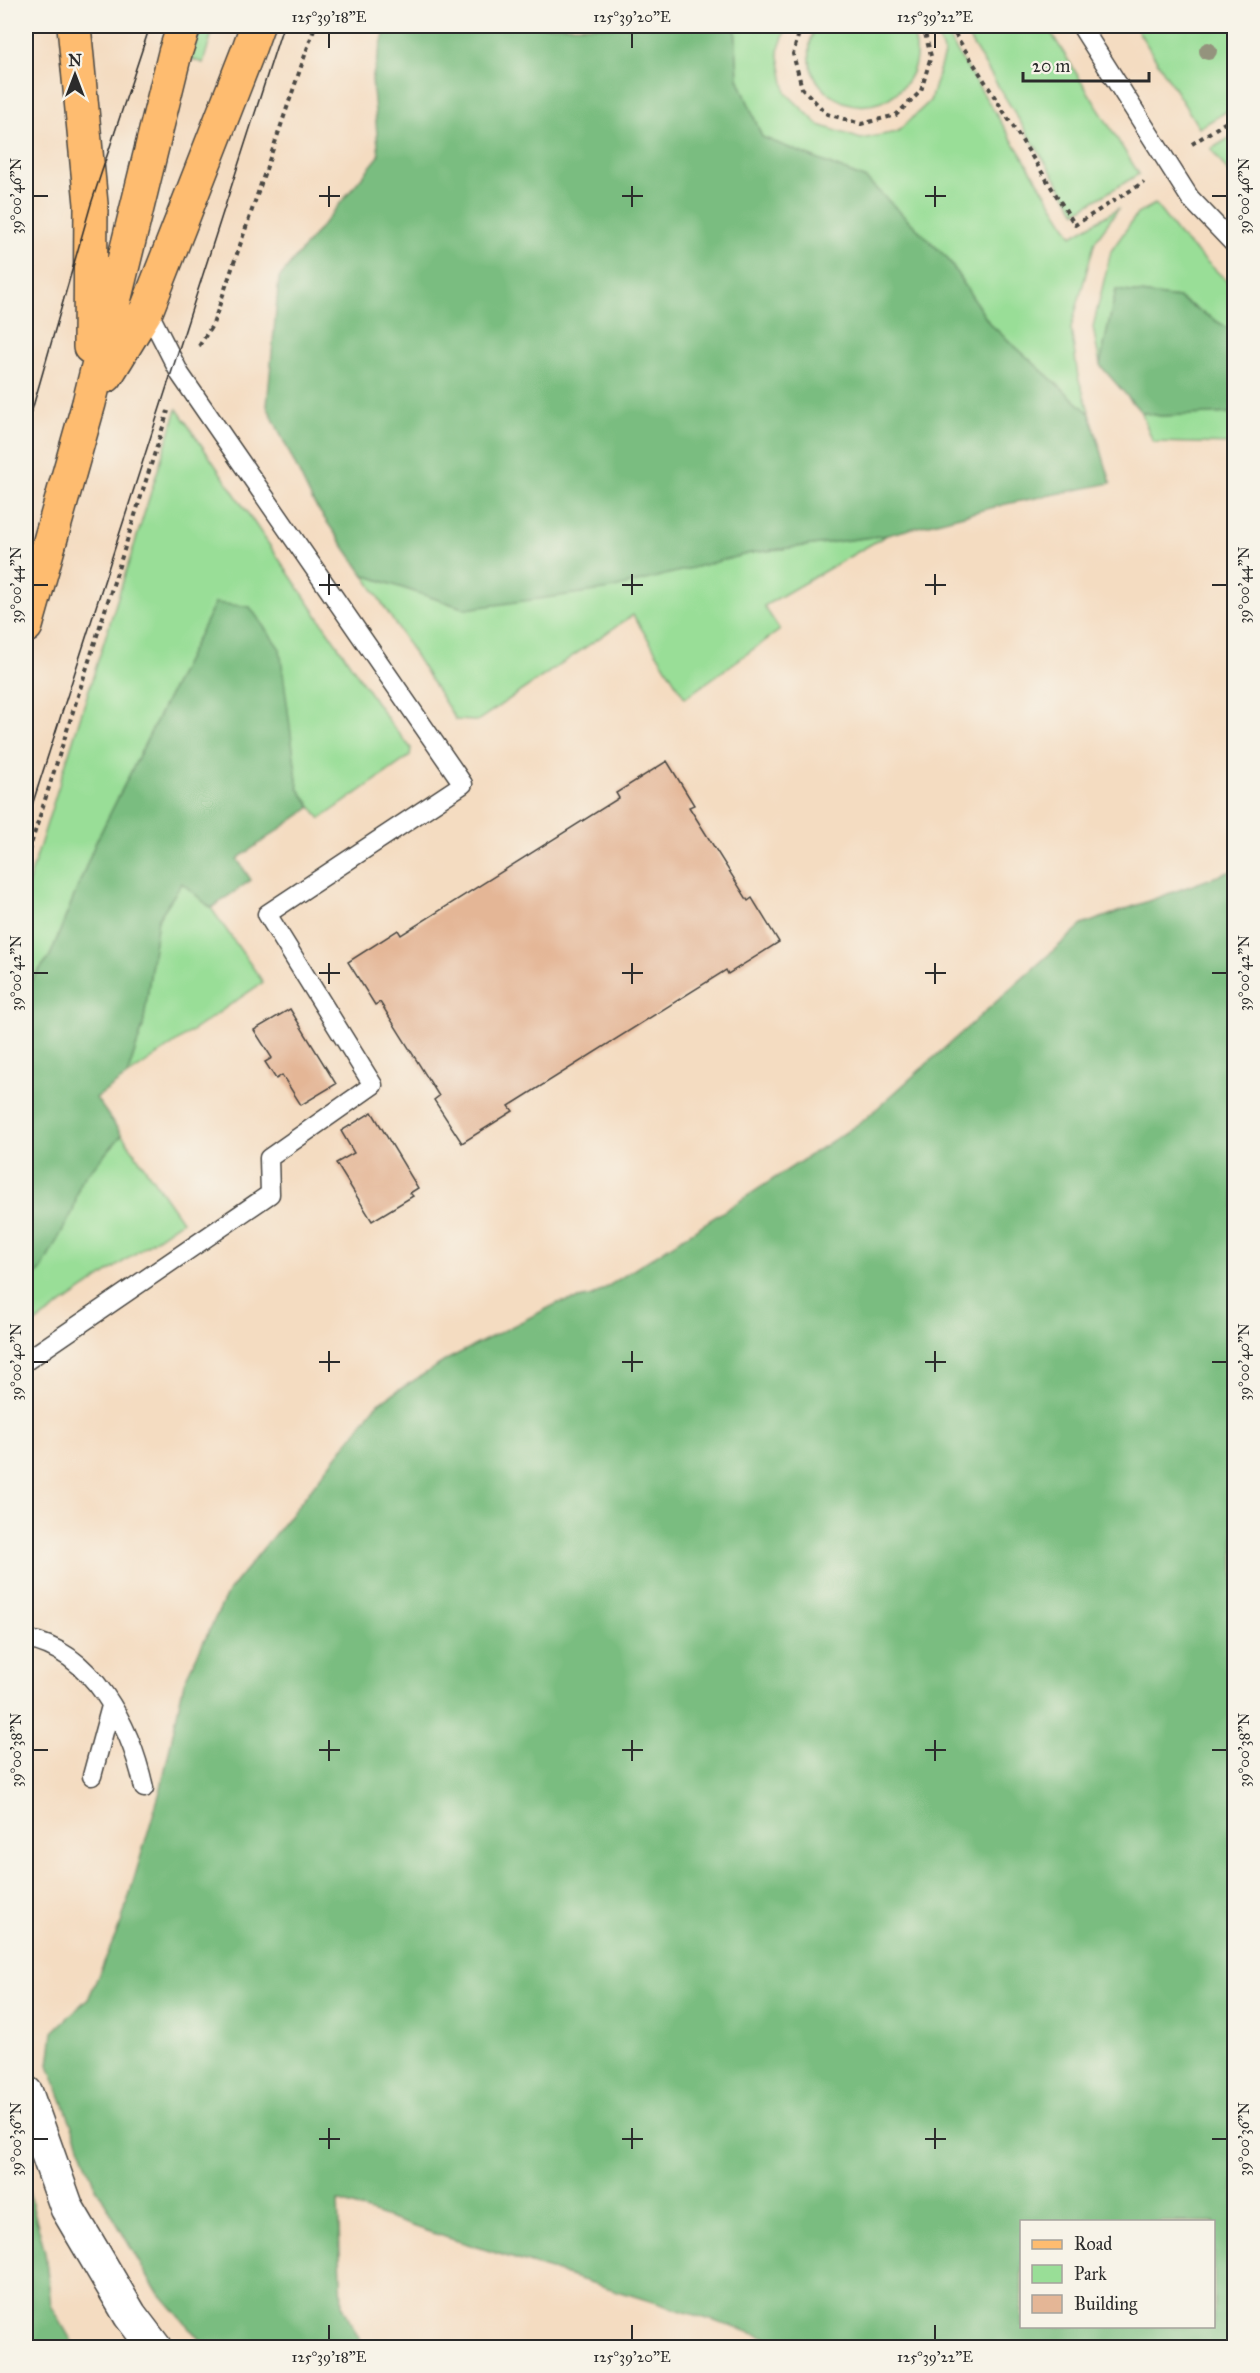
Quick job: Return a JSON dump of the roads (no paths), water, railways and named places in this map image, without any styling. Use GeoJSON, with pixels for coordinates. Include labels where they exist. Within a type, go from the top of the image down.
{"type":"FeatureCollection","features":[{"type":"Feature","properties":{"kind":"main road"},"geometry":{"type":"LineString","coordinates":[[74,26],[91,204],[89,403]]}},
{"type":"Feature","properties":{"kind":"main road"},"geometry":{"type":"LineString","coordinates":[[26,626],[89,403],[172,64],[184,26]]}},
{"type":"Feature","properties":{"kind":"main road"},"geometry":{"type":"LineString","coordinates":[[89,403],[147,309],[256,26]]}},
{"type":"Feature","properties":{"kind":"street"},"geometry":{"type":"LineString","coordinates":[[26,2093],[67,2208],[130,2315],[155,2348]]}},
{"type":"Feature","properties":{"kind":"lane"},"geometry":{"type":"LineString","coordinates":[[1081,26],[1190,198],[1234,244]]}},
{"type":"Feature","properties":{"kind":"lane"},"geometry":{"type":"LineString","coordinates":[[26,1361],[270,1194],[269,1158],[373,1085],[267,914],[463,784],[180,374],[147,309]]}},
{"type":"Feature","properties":{"kind":"lane"},"geometry":{"type":"LineString","coordinates":[[26,1639],[40,1642],[74,1661],[97,1683],[123,1724],[138,1757],[144,1788]]}},
{"type":"Feature","properties":{"kind":"lane"},"geometry":{"type":"LineString","coordinates":[[92,1776],[111,1706]]}},
{"type":"Feature","properties":{"kind":"tram line"},"geometry":{"type":"LineString","coordinates":[[26,431],[91,204],[150,26]]}},
{"type":"Feature","properties":{"kind":"tram line"},"geometry":{"type":"LineString","coordinates":[[26,824],[283,26]]}}]}
